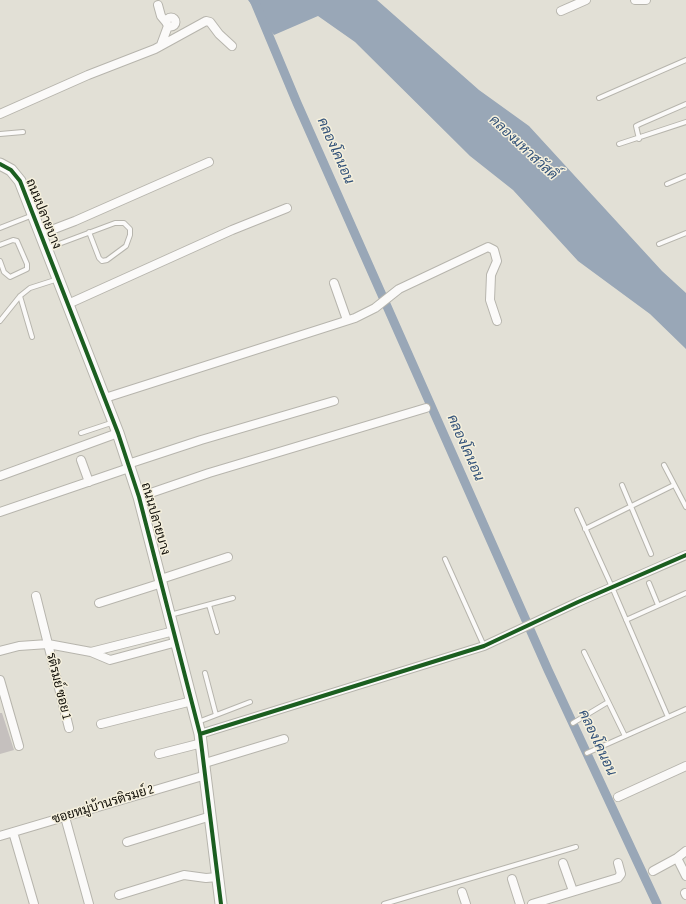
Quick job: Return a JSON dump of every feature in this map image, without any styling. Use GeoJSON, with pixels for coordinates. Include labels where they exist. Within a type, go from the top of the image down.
{"type":"FeatureCollection","features":[{"type":"Feature","properties":{"kind":"street"},"geometry":{"type":"LineString","coordinates":[[562,11],[586,0]]}},
{"type":"Feature","properties":{"kind":"street"},"geometry":{"type":"LineString","coordinates":[[635,0],[646,0]]}},
{"type":"Feature","properties":{"kind":"street"},"geometry":{"type":"LineString","coordinates":[[158,5],[161,16],[167,24],[161,45]]}},
{"type":"Feature","properties":{"kind":"street"},"geometry":{"type":"LineString","coordinates":[[0,114],[161,45],[206,21],[210,22],[219,34],[232,46]]}},
{"type":"Feature","properties":{"kind":"street"},"geometry":{"type":"LineString","coordinates":[[41,234],[75,221],[209,162]]}},
{"type":"Feature","properties":{"kind":"street","name":"ถนนปลายบาง"},"geometry":{"type":"LineString","coordinates":[[0,164],[11,170],[20,180],[105,398],[139,497],[198,722],[205,763],[221,904]]}},
{"type":"Feature","properties":{"kind":"street"},"geometry":{"type":"LineString","coordinates":[[68,304],[232,230],[287,208]]}},
{"type":"Feature","properties":{"kind":"street"},"geometry":{"type":"LineString","coordinates":[[105,398],[347,320],[381,304],[391,295],[427,275],[488,247],[494,250],[497,261],[491,275],[490,300],[497,321]]}},
{"type":"Feature","properties":{"kind":"street"},"geometry":{"type":"LineString","coordinates":[[334,283],[347,320]]}},
{"type":"Feature","properties":{"kind":"street"},"geometry":{"type":"LineString","coordinates":[[0,512],[89,482],[201,440],[334,401]]}},
{"type":"Feature","properties":{"kind":"street"},"geometry":{"type":"LineString","coordinates":[[139,497],[209,473],[426,408]]}},
{"type":"Feature","properties":{"kind":"street"},"geometry":{"type":"LineString","coordinates":[[0,476],[118,433]]}},
{"type":"Feature","properties":{"kind":"street"},"geometry":{"type":"LineString","coordinates":[[81,460],[89,482]]}},
{"type":"Feature","properties":{"kind":"street"},"geometry":{"type":"LineString","coordinates":[[159,754],[201,738],[484,646],[612,587],[686,555]]}},
{"type":"Feature","properties":{"kind":"street"},"geometry":{"type":"LineString","coordinates":[[99,603],[228,557]]}},
{"type":"Feature","properties":{"kind":"street","name":"รติรมย์ ซอย 1"},"geometry":{"type":"LineString","coordinates":[[36,596],[68,728]]}},
{"type":"Feature","properties":{"kind":"street"},"geometry":{"type":"LineString","coordinates":[[0,651],[31,644],[48,644],[91,652],[110,660],[176,637]]}},
{"type":"Feature","properties":{"kind":"street"},"geometry":{"type":"LineString","coordinates":[[91,652],[176,637]]}},
{"type":"Feature","properties":{"kind":"street"},"geometry":{"type":"LineString","coordinates":[[0,680],[19,746]]}},
{"type":"Feature","properties":{"kind":"street"},"geometry":{"type":"LineString","coordinates":[[101,724],[192,701]]}},
{"type":"Feature","properties":{"kind":"street"},"geometry":{"type":"LineString","coordinates":[[205,763],[284,739]]}},
{"type":"Feature","properties":{"kind":"street"},"geometry":{"type":"LineString","coordinates":[[618,797],[686,766]]}},
{"type":"Feature","properties":{"kind":"street","name":"ซอยหมู่บ้านรติรมย์ 2"},"geometry":{"type":"LineString","coordinates":[[0,836],[206,775]]}},
{"type":"Feature","properties":{"kind":"street"},"geometry":{"type":"LineString","coordinates":[[127,842],[211,816]]}},
{"type":"Feature","properties":{"kind":"street"},"geometry":{"type":"LineString","coordinates":[[65,817],[89,904]]}},
{"type":"Feature","properties":{"kind":"street"},"geometry":{"type":"LineString","coordinates":[[13,832],[34,904]]}},
{"type":"Feature","properties":{"kind":"street"},"geometry":{"type":"LineString","coordinates":[[653,871],[677,858],[686,851]]}},
{"type":"Feature","properties":{"kind":"street"},"geometry":{"type":"LineString","coordinates":[[677,858],[686,876]]}},
{"type":"Feature","properties":{"kind":"street"},"geometry":{"type":"LineString","coordinates":[[563,863],[573,891]]}},
{"type":"Feature","properties":{"kind":"street"},"geometry":{"type":"LineString","coordinates":[[532,904],[618,878],[621,874],[618,863]]}},
{"type":"Feature","properties":{"kind":"street"},"geometry":{"type":"LineString","coordinates":[[119,895],[184,875],[206,878],[218,877]]}},
{"type":"Feature","properties":{"kind":"street"},"geometry":{"type":"LineString","coordinates":[[512,878],[520,904]]}},
{"type":"Feature","properties":{"kind":"street"},"geometry":{"type":"LineString","coordinates":[[462,892],[466,904]]}},
{"type":"Feature","properties":{"kind":"lane"},"geometry":{"type":"LineString","coordinates":[[599,98],[686,60]]}},
{"type":"Feature","properties":{"kind":"lane"},"geometry":{"type":"LineString","coordinates":[[640,139],[636,126],[686,104]]}},
{"type":"Feature","properties":{"kind":"lane"},"geometry":{"type":"LineString","coordinates":[[619,144],[640,139],[686,122]]}},
{"type":"Feature","properties":{"kind":"lane"},"geometry":{"type":"LineString","coordinates":[[0,134],[23,132]]}},
{"type":"Feature","properties":{"kind":"lane"},"geometry":{"type":"LineString","coordinates":[[667,184],[686,176]]}},
{"type":"Feature","properties":{"kind":"lane"},"geometry":{"type":"LineString","coordinates":[[0,228],[34,215]]}},
{"type":"Feature","properties":{"kind":"lane"},"geometry":{"type":"LineString","coordinates":[[47,248],[89,232],[115,223],[124,223],[130,229],[130,235],[126,246],[106,260],[102,261],[99,258],[89,232]]}},
{"type":"Feature","properties":{"kind":"lane"},"geometry":{"type":"LineString","coordinates":[[659,244],[686,233]]}},
{"type":"Feature","properties":{"kind":"lane"},"geometry":{"type":"LineString","coordinates":[[0,245],[13,240],[17,241],[27,264],[27,269],[10,277],[4,272],[0,261]]}},
{"type":"Feature","properties":{"kind":"lane"},"geometry":{"type":"LineString","coordinates":[[0,321],[20,296],[30,288],[58,279]]}},
{"type":"Feature","properties":{"kind":"lane"},"geometry":{"type":"LineString","coordinates":[[20,296],[32,337]]}},
{"type":"Feature","properties":{"kind":"lane"},"geometry":{"type":"LineString","coordinates":[[81,433],[114,422]]}},
{"type":"Feature","properties":{"kind":"lane"},"geometry":{"type":"LineString","coordinates":[[664,465],[686,507]]}},
{"type":"Feature","properties":{"kind":"lane"},"geometry":{"type":"LineString","coordinates":[[622,485],[651,554]]}},
{"type":"Feature","properties":{"kind":"lane"},"geometry":{"type":"LineString","coordinates":[[585,529],[674,485]]}},
{"type":"Feature","properties":{"kind":"lane"},"geometry":{"type":"LineString","coordinates":[[577,510],[668,717]]}},
{"type":"Feature","properties":{"kind":"lane"},"geometry":{"type":"LineString","coordinates":[[445,559],[484,646]]}},
{"type":"Feature","properties":{"kind":"lane"},"geometry":{"type":"LineString","coordinates":[[649,583],[658,605]]}},
{"type":"Feature","properties":{"kind":"lane"},"geometry":{"type":"LineString","coordinates":[[626,620],[686,593]]}},
{"type":"Feature","properties":{"kind":"lane"},"geometry":{"type":"LineString","coordinates":[[170,615],[233,598]]}},
{"type":"Feature","properties":{"kind":"lane"},"geometry":{"type":"LineString","coordinates":[[208,605],[217,632]]}},
{"type":"Feature","properties":{"kind":"lane"},"geometry":{"type":"LineString","coordinates":[[584,652],[625,736]]}},
{"type":"Feature","properties":{"kind":"lane"},"geometry":{"type":"LineString","coordinates":[[205,673],[216,715]]}},
{"type":"Feature","properties":{"kind":"lane"},"geometry":{"type":"LineString","coordinates":[[198,722],[250,702]]}},
{"type":"Feature","properties":{"kind":"lane"},"geometry":{"type":"LineString","coordinates":[[573,723],[608,702]]}},
{"type":"Feature","properties":{"kind":"lane"},"geometry":{"type":"LineString","coordinates":[[587,753],[686,709]]}},
{"type":"Feature","properties":{"kind":"lane"},"geometry":{"type":"LineString","coordinates":[[384,904],[576,847]]}},
{"type":"Feature","properties":{"kind":"water","name":"คลองมหาสวัสดิ์"},"geometry":{"type":"Polygon","coordinates":[[[248,0],[377,0],[479,90],[529,126],[662,271],[686,293],[686,349],[650,314],[578,261],[513,190],[470,156],[355,42],[318,16],[274,35],[248,0]]]}},
{"type":"Feature","properties":{"kind":"building"},"geometry":{"type":"Polygon","coordinates":[[[0,713],[2,713],[14,750],[0,754],[0,713]]]}},
{"type":"Feature","properties":{"kind":"waterway","name":"คลองโคนอน"},"geometry":{"type":"LineString","coordinates":[[254,0],[297,103],[548,670],[657,904]]}},
{"type":"Feature","properties":{"kind":"cycle path"},"geometry":{"type":"LineString","coordinates":[[0,164],[11,170],[20,181],[118,433],[139,497],[200,734],[221,904]]}},
{"type":"Feature","properties":{"kind":"cycle path"},"geometry":{"type":"LineString","coordinates":[[200,734],[484,646],[578,602],[686,555]]}}]}
